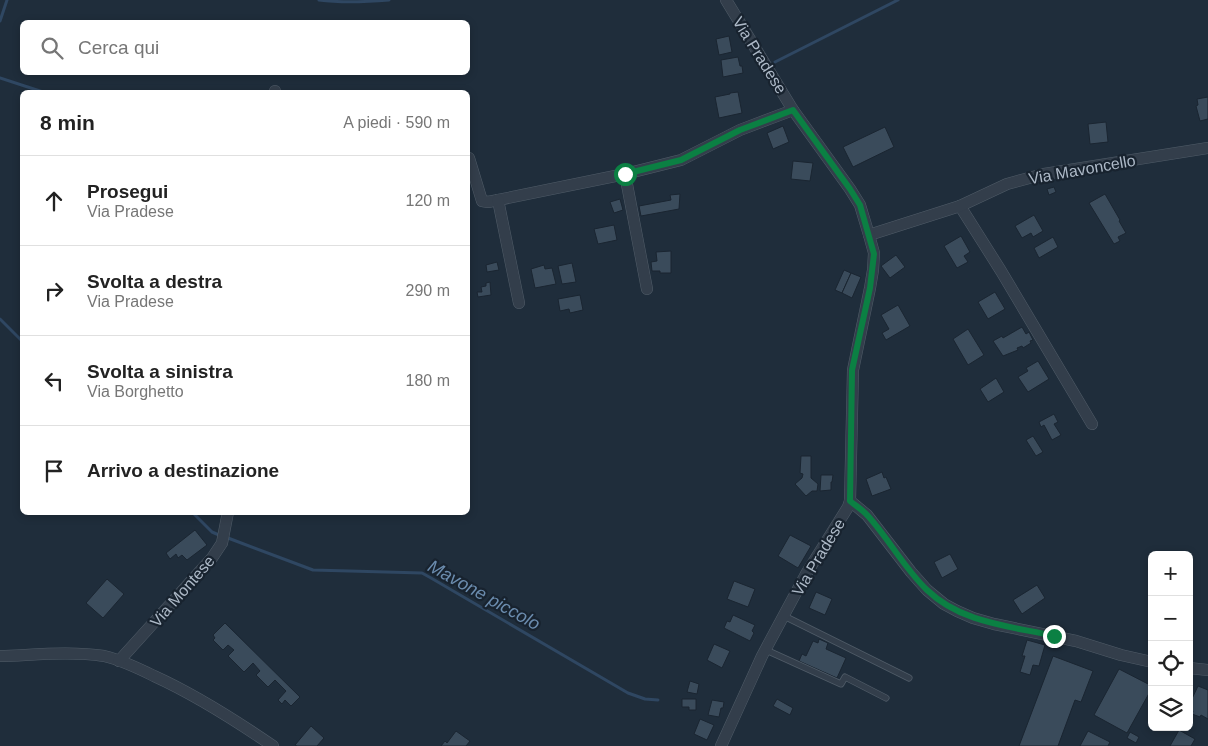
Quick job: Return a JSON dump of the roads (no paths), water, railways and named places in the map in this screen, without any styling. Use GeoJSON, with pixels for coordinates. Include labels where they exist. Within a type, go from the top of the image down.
{"type":"FeatureCollection","features":[{"type":"Feature","properties":{"kind":"street","name":"Via Pradese"},"geometry":{"type":"LineString","coordinates":[[721,746],[766,650],[806,574],[850,501],[852,370],[870,288],[874,254],[860,205],[793,110],[726,0]]}},
{"type":"Feature","properties":{"kind":"street","name":"Via Pradese"},"geometry":{"type":"LineString","coordinates":[[498,200],[625,174],[681,160],[740,130],[793,110]]}},
{"type":"Feature","properties":{"kind":"street","name":"Via Mavoncello"},"geometry":{"type":"LineString","coordinates":[[960,206],[1007,184],[1044,174],[1208,148]]}},
{"type":"Feature","properties":{"kind":"street"},"geometry":{"type":"LineString","coordinates":[[470,161],[482,201],[498,200],[519,303]]}},
{"type":"Feature","properties":{"kind":"street"},"geometry":{"type":"LineString","coordinates":[[625,174],[647,289]]}},
{"type":"Feature","properties":{"kind":"street"},"geometry":{"type":"LineString","coordinates":[[869,235],[960,206],[1092,424]]}},
{"type":"Feature","properties":{"kind":"street"},"geometry":{"type":"LineString","coordinates":[[850,501],[867,515],[927,590],[944,604],[957,611],[980,620],[1076,641],[1121,656],[1148,661]]}},
{"type":"Feature","properties":{"kind":"street","name":"Via Montese"},"geometry":{"type":"LineString","coordinates":[[119,661],[212,558],[222,543],[227,515]]}},
{"type":"Feature","properties":{"kind":"street"},"geometry":{"type":"LineString","coordinates":[[0,656],[80,654],[105,657],[129,664],[179,688],[242,725],[273,746]]}},
{"type":"Feature","properties":{"kind":"street"},"geometry":{"type":"LineString","coordinates":[[1193,668],[1208,670]]}},
{"type":"Feature","properties":{"kind":"lane"},"geometry":{"type":"LineString","coordinates":[[784,616],[908,678]]}},
{"type":"Feature","properties":{"kind":"lane"},"geometry":{"type":"LineString","coordinates":[[766,650],[841,684],[845,677],[886,698]]}},
{"type":"Feature","properties":{"kind":"waterway","name":"Mavone piccolo"},"geometry":{"type":"LineString","coordinates":[[0,21],[7,0]]}},
{"type":"Feature","properties":{"kind":"waterway","name":"Mavone piccolo"},"geometry":{"type":"LineString","coordinates":[[319,0],[336,2],[389,0]]}},
{"type":"Feature","properties":{"kind":"waterway","name":"Mavone piccolo"},"geometry":{"type":"LineString","coordinates":[[775,62],[898,0]]}},
{"type":"Feature","properties":{"kind":"waterway","name":"Mavone piccolo"},"geometry":{"type":"LineString","coordinates":[[0,78],[37,90]]}},
{"type":"Feature","properties":{"kind":"waterway","name":"Mavone piccolo"},"geometry":{"type":"LineString","coordinates":[[0,319],[20,339]]}},
{"type":"Feature","properties":{"kind":"waterway","name":"Mavone piccolo"},"geometry":{"type":"LineString","coordinates":[[195,515],[212,532],[219,535]]}},
{"type":"Feature","properties":{"kind":"waterway","name":"Mavone piccolo"},"geometry":{"type":"LineString","coordinates":[[228,538],[313,570],[422,573],[628,693],[645,699],[658,700]]}}]}
